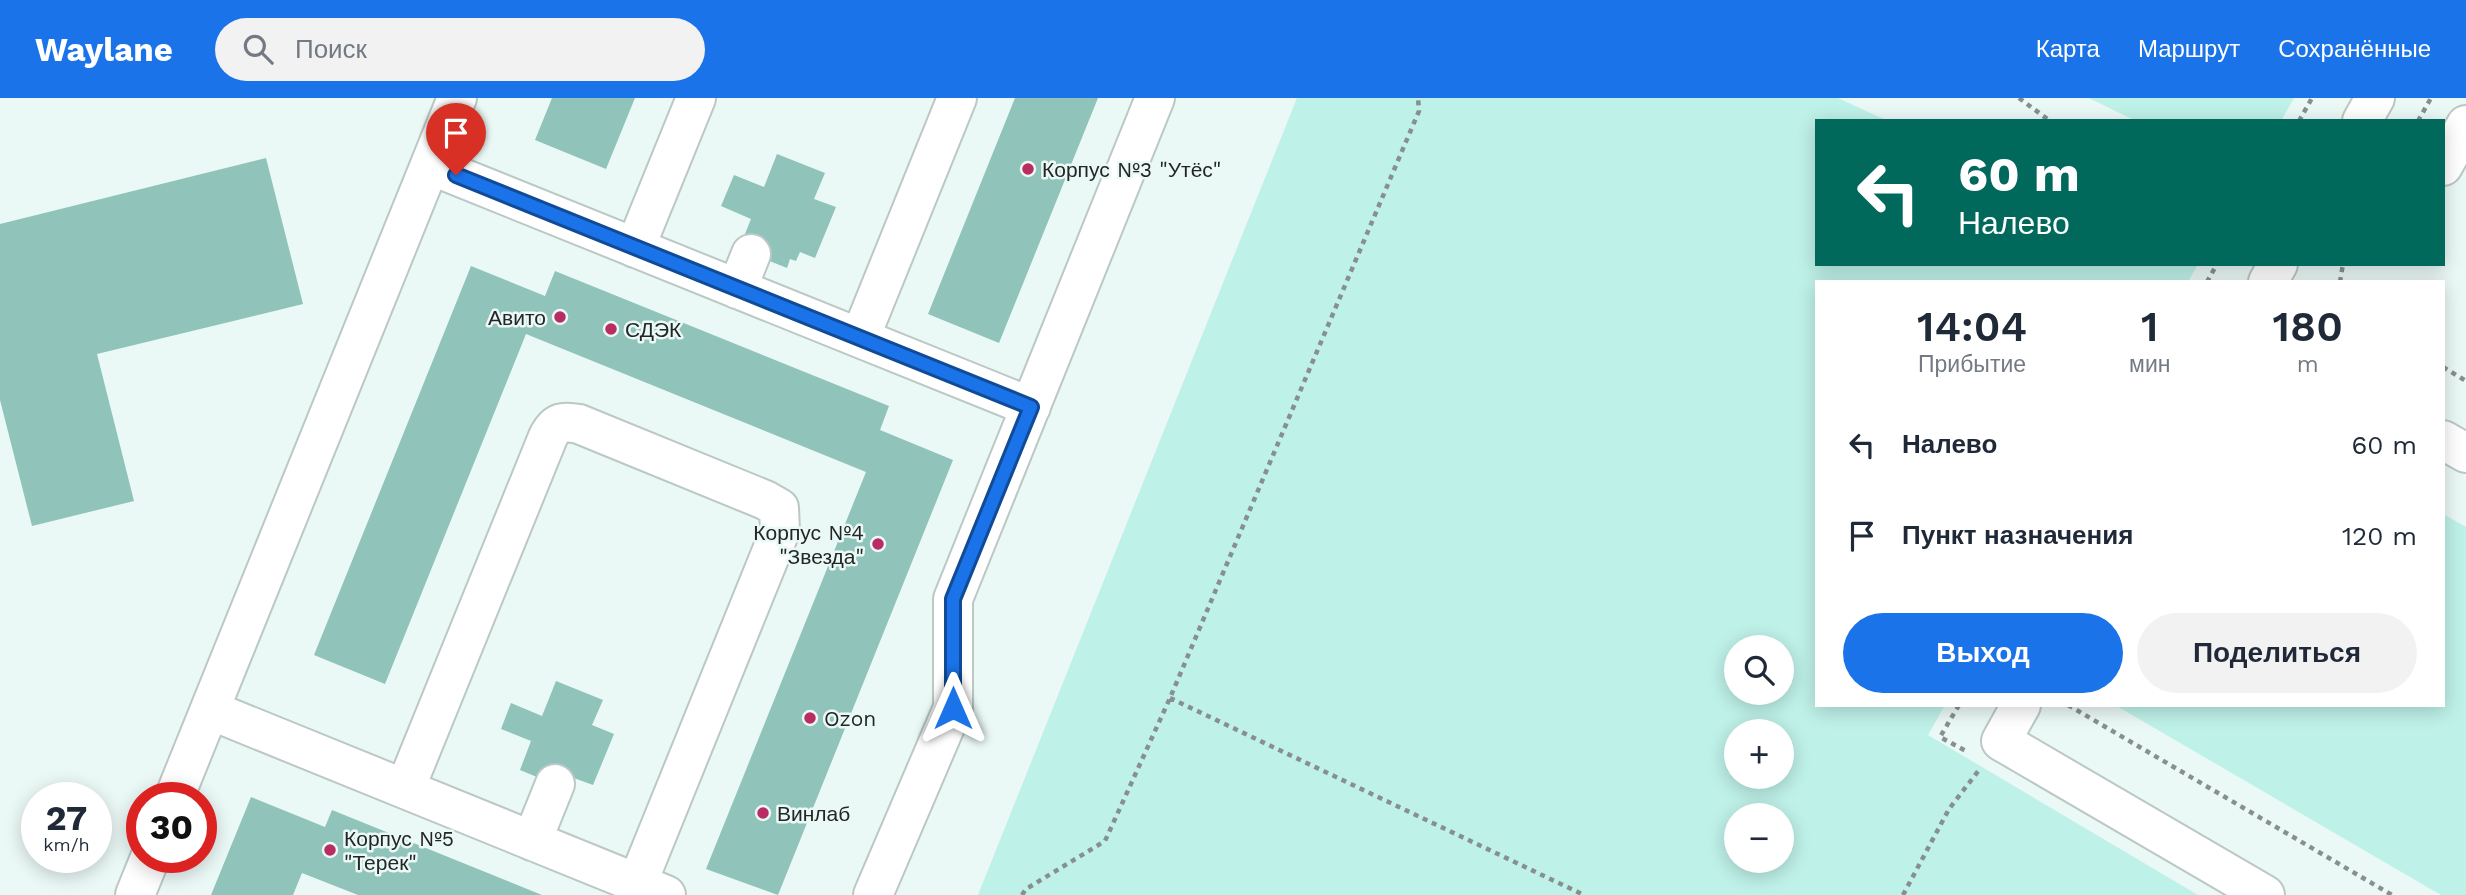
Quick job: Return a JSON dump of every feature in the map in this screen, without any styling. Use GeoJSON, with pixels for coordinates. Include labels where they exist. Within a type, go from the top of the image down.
{"type":"FeatureCollection","features":[{"type":"Feature","properties":{"kind":"street"},"geometry":{"type":"LineString","coordinates":[[181,782],[457,98]]}},
{"type":"Feature","properties":{"kind":"street"},"geometry":{"type":"LineString","coordinates":[[635,248],[696,98]]}},
{"type":"Feature","properties":{"kind":"street"},"geometry":{"type":"LineString","coordinates":[[860,338],[957,98]]}},
{"type":"Feature","properties":{"kind":"street"},"geometry":{"type":"LineString","coordinates":[[873,895],[953,708],[953,599],[1156,98]]}},
{"type":"Feature","properties":{"kind":"street"},"geometry":{"type":"LineString","coordinates":[[2363,119],[2375,98]]}},
{"type":"Feature","properties":{"kind":"street"},"geometry":{"type":"LineString","coordinates":[[2445,162],[2466,125]]}},
{"type":"Feature","properties":{"kind":"street"},"geometry":{"type":"LineString","coordinates":[[430,165],[1031,407]]}},
{"type":"Feature","properties":{"kind":"street"},"geometry":{"type":"LineString","coordinates":[[2445,167],[2466,178]]}},
{"type":"Feature","properties":{"kind":"street"},"geometry":{"type":"LineString","coordinates":[[749,293],[763,259]]}},
{"type":"Feature","properties":{"kind":"street"},"geometry":{"type":"LineString","coordinates":[[210,710],[520,836],[652,889],[780,531],[782,519],[779,508],[765,499],[579,424],[563,421],[554,426],[405,789]]}},
{"type":"Feature","properties":{"kind":"street"},"geometry":{"type":"LineString","coordinates":[[2445,441],[2466,453]]}},
{"type":"Feature","properties":{"kind":"street"},"geometry":{"type":"LineString","coordinates":[[2020,707],[2001,741],[2265,895]]}},
{"type":"Feature","properties":{"kind":"street"},"geometry":{"type":"LineString","coordinates":[[520,836],[543,780]]}},
{"type":"Feature","properties":{"kind":"street"},"geometry":{"type":"LineString","coordinates":[[135,895],[144,873]]}},
{"type":"Feature","properties":{"kind":"path"},"geometry":{"type":"LineString","coordinates":[[1022,895],[1026,889],[1105,841],[1170,698],[1419,111],[1418,98]]}},
{"type":"Feature","properties":{"kind":"path"},"geometry":{"type":"LineString","coordinates":[[2019,98],[2047,119]]}},
{"type":"Feature","properties":{"kind":"path"},"geometry":{"type":"LineString","coordinates":[[2300,119],[2312,98]]}},
{"type":"Feature","properties":{"kind":"path"},"geometry":{"type":"LineString","coordinates":[[2419,119],[2431,98]]}},
{"type":"Feature","properties":{"kind":"path"},"geometry":{"type":"LineString","coordinates":[[2445,368],[2466,381]]}},
{"type":"Feature","properties":{"kind":"path"},"geometry":{"type":"LineString","coordinates":[[1170,698],[1584,895]]}},
{"type":"Feature","properties":{"kind":"path"},"geometry":{"type":"LineString","coordinates":[[2072,707],[2392,895]]}},
{"type":"Feature","properties":{"kind":"path"},"geometry":{"type":"LineString","coordinates":[[1903,895],[1949,809],[2001,741]]}},
{"type":"Feature","properties":{"kind":"green space"},"geometry":{"type":"Polygon","coordinates":[[[1297,98],[1838,98],[1884,119],[1815,119],[1815,266],[2197,266],[2189,280],[1815,280],[1815,707],[1944,707],[1928,735],[2198,895],[978,895],[1297,98]]]}},
{"type":"Feature","properties":{"kind":"green space"},"geometry":{"type":"Polygon","coordinates":[[[2089,98],[2294,98],[2282,119],[2132,119],[2089,98]]]}},
{"type":"Feature","properties":{"kind":"green space"},"geometry":{"type":"Polygon","coordinates":[[[2445,515],[2466,527],[2466,895],[2441,895],[2118,707],[2445,707],[2445,515]]]}},
{"type":"Feature","properties":{"kind":"building"},"geometry":{"type":"Polygon","coordinates":[[[552,98],[635,98],[606,169],[535,140],[552,98]]]}},
{"type":"Feature","properties":{"kind":"building","name":"Корпус №3 \"Утёс\""},"geometry":{"type":"Polygon","coordinates":[[[1015,98],[1098,98],[999,343],[928,314],[1015,98]]]}},
{"type":"Feature","properties":{"kind":"building"},"geometry":{"type":"Polygon","coordinates":[[[777,154],[825,173],[814,199],[836,207],[815,258],[800,252],[796,261],[790,259],[787,268],[739,249],[751,219],[721,206],[734,175],[764,187],[777,154]]]}},
{"type":"Feature","properties":{"kind":"building"},"geometry":{"type":"Polygon","coordinates":[[[266,158],[303,304],[97,354],[134,501],[32,526],[0,400],[0,224],[266,158]]]}},
{"type":"Feature","properties":{"kind":"building","name":"Корпус №4 \"Звезда\""},"geometry":{"type":"Polygon","coordinates":[[[471,266],[545,296],[555,271],[889,406],[880,430],[953,460],[778,895],[706,869],[866,472],[526,334],[385,684],[314,655],[471,266]]]}},
{"type":"Feature","properties":{"kind":"building"},"geometry":{"type":"Polygon","coordinates":[[[556,681],[603,700],[592,725],[614,734],[593,785],[571,777],[566,789],[520,770],[531,741],[501,729],[511,703],[542,716],[556,681]]]}},
{"type":"Feature","properties":{"kind":"building","name":"Корпус №5 \"Терек\""},"geometry":{"type":"Polygon","coordinates":[[[251,797],[325,827],[332,810],[542,895],[358,895],[302,873],[293,895],[211,895],[251,797]]]}},
{"type":"Feature","properties":{"kind":"place","name":"Корпус №3 \"Утёс\""},"geometry":{"type":"Point","coordinates":[1028,169]}},
{"type":"Feature","properties":{"kind":"place","name":"Авито"},"geometry":{"type":"Point","coordinates":[560,317]}},
{"type":"Feature","properties":{"kind":"place","name":"СДЭК"},"geometry":{"type":"Point","coordinates":[611,329]}},
{"type":"Feature","properties":{"kind":"place","name":"Корпус №4 \"Звезда\""},"geometry":{"type":"Point","coordinates":[878,544]}},
{"type":"Feature","properties":{"kind":"place","name":"Ozon"},"geometry":{"type":"Point","coordinates":[810,718]}},
{"type":"Feature","properties":{"kind":"place","name":"Винлаб"},"geometry":{"type":"Point","coordinates":[763,813]}},
{"type":"Feature","properties":{"kind":"place","name":"Корпус №5 \"Терек\""},"geometry":{"type":"Point","coordinates":[330,850]}},
{"type":"Feature","properties":{"kind":"route"},"geometry":{"type":"LineString","coordinates":[[456,175],[1031,407],[953,599],[953,708]]}}]}
